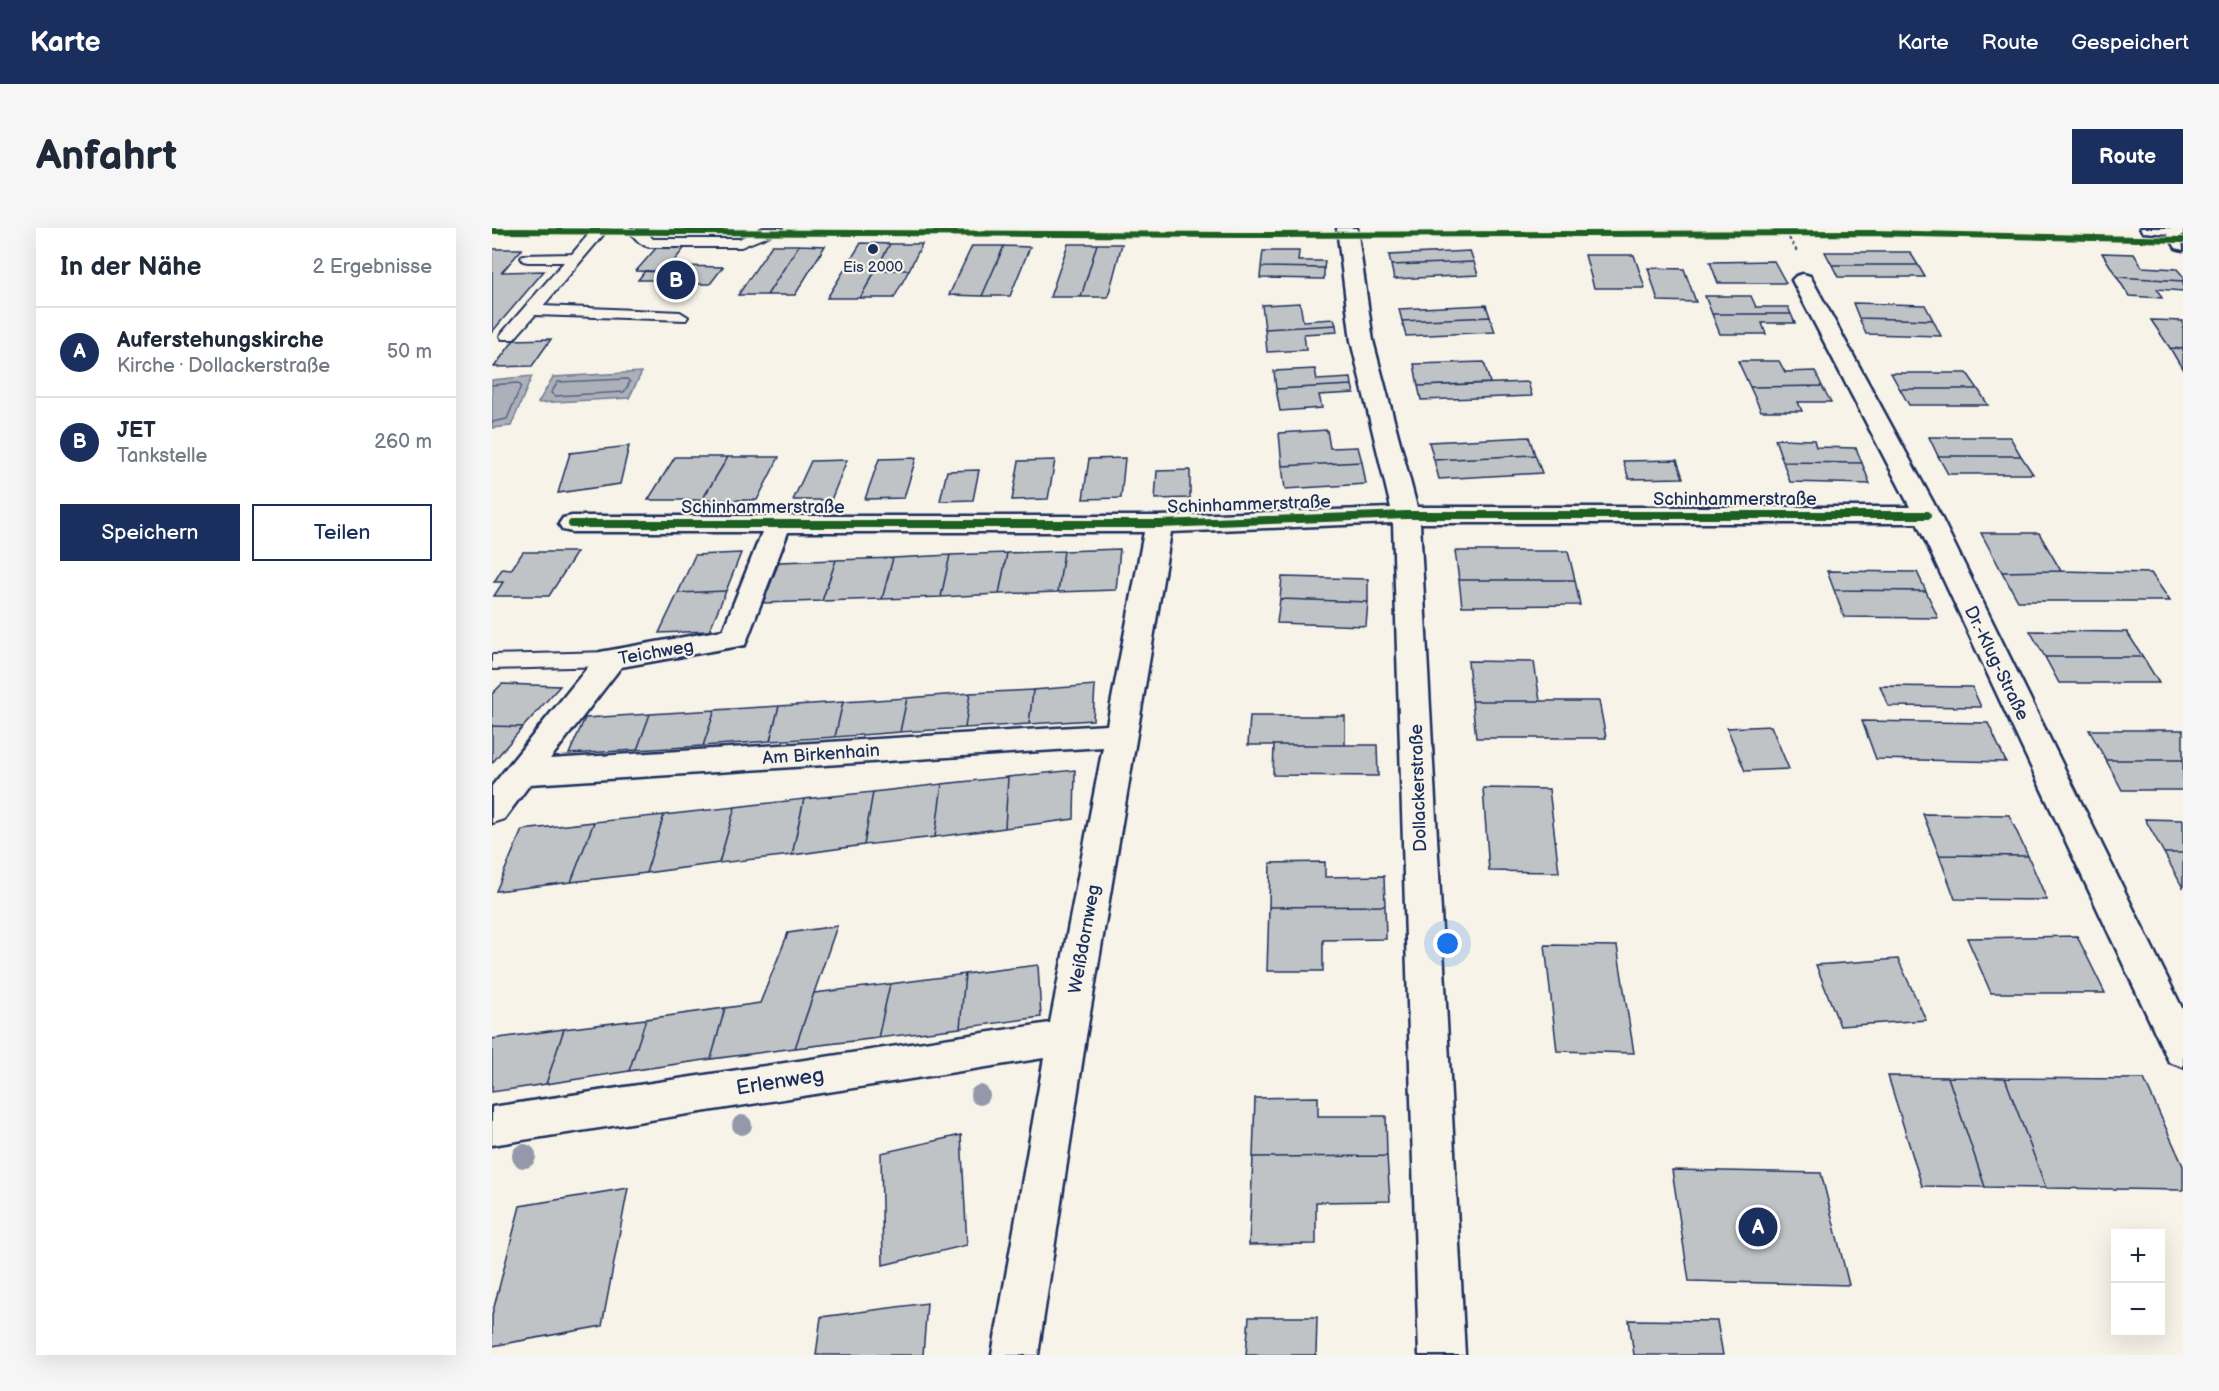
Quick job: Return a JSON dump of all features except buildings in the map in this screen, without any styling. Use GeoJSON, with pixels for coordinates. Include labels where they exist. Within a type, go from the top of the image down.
{"type":"FeatureCollection","features":[{"type":"Feature","properties":{"kind":"street","name":"Dollackerstraße"},"geometry":{"type":"LineString","coordinates":[[1347,228],[1362,341],[1406,515],[1442,1355]]}},
{"type":"Feature","properties":{"kind":"street"},"geometry":{"type":"LineString","coordinates":[[2150,228],[2179,234]]}},
{"type":"Feature","properties":{"kind":"street","name":"Dr.-Klug-Straße"},"geometry":{"type":"LineString","coordinates":[[1803,280],[1927,515],[2183,1050]]}},
{"type":"Feature","properties":{"kind":"street","name":"Schinhammerstraße"},"geometry":{"type":"LineString","coordinates":[[572,524],[1159,524],[1406,515],[1927,515]]}},
{"type":"Feature","properties":{"kind":"street","name":"Teichweg"},"geometry":{"type":"LineString","coordinates":[[492,810],[611,659],[735,638],[778,524]]}},
{"type":"Feature","properties":{"kind":"street","name":"Weißdornweg"},"geometry":{"type":"LineString","coordinates":[[1015,1355],[1067,1037],[1159,524]]}},
{"type":"Feature","properties":{"kind":"street","name":"Am Birkenhain"},"geometry":{"type":"LineString","coordinates":[[520,773],[1121,735]]}},
{"type":"Feature","properties":{"kind":"street","name":"Erlenweg"},"geometry":{"type":"LineString","coordinates":[[492,1126],[1067,1037]]}},
{"type":"Feature","properties":{"kind":"lane"},"geometry":{"type":"LineString","coordinates":[[507,336],[602,228]]}},
{"type":"Feature","properties":{"kind":"lane"},"geometry":{"type":"LineString","coordinates":[[640,228],[637,231],[650,243],[741,243],[775,228]]}},
{"type":"Feature","properties":{"kind":"lane"},"geometry":{"type":"LineString","coordinates":[[528,258],[575,258]]}},
{"type":"Feature","properties":{"kind":"lane"},"geometry":{"type":"LineString","coordinates":[[530,310],[680,317]]}},
{"type":"Feature","properties":{"kind":"lane"},"geometry":{"type":"LineString","coordinates":[[492,662],[611,659]]}},
{"type":"Feature","properties":{"kind":"water"},"geometry":{"type":"Polygon","coordinates":[[[642,372],[629,398],[538,403],[553,377],[642,372]]]}},
{"type":"Feature","properties":{"kind":"water"},"geometry":{"type":"Polygon","coordinates":[[[532,376],[511,426],[492,428],[492,380],[532,376]]]}},
{"type":"Feature","properties":{"kind":"cycle path"},"geometry":{"type":"LineString","coordinates":[[492,231],[1243,235],[1871,233],[2183,240]]}},
{"type":"Feature","properties":{"kind":"cycle path"},"geometry":{"type":"LineString","coordinates":[[572,524],[1159,524],[1406,515],[1927,515]]}},
{"type":"Feature","properties":{"kind":"place","name":"Eis 2000"},"geometry":{"type":"Point","coordinates":[873,249]}},
{"type":"Feature","properties":{"kind":"place","name":"JET"},"geometry":{"type":"Point","coordinates":[676,280]}},
{"type":"Feature","properties":{"kind":"place","name":"Auferstehungskirche"},"geometry":{"type":"Point","coordinates":[1758,1227]}}]}
